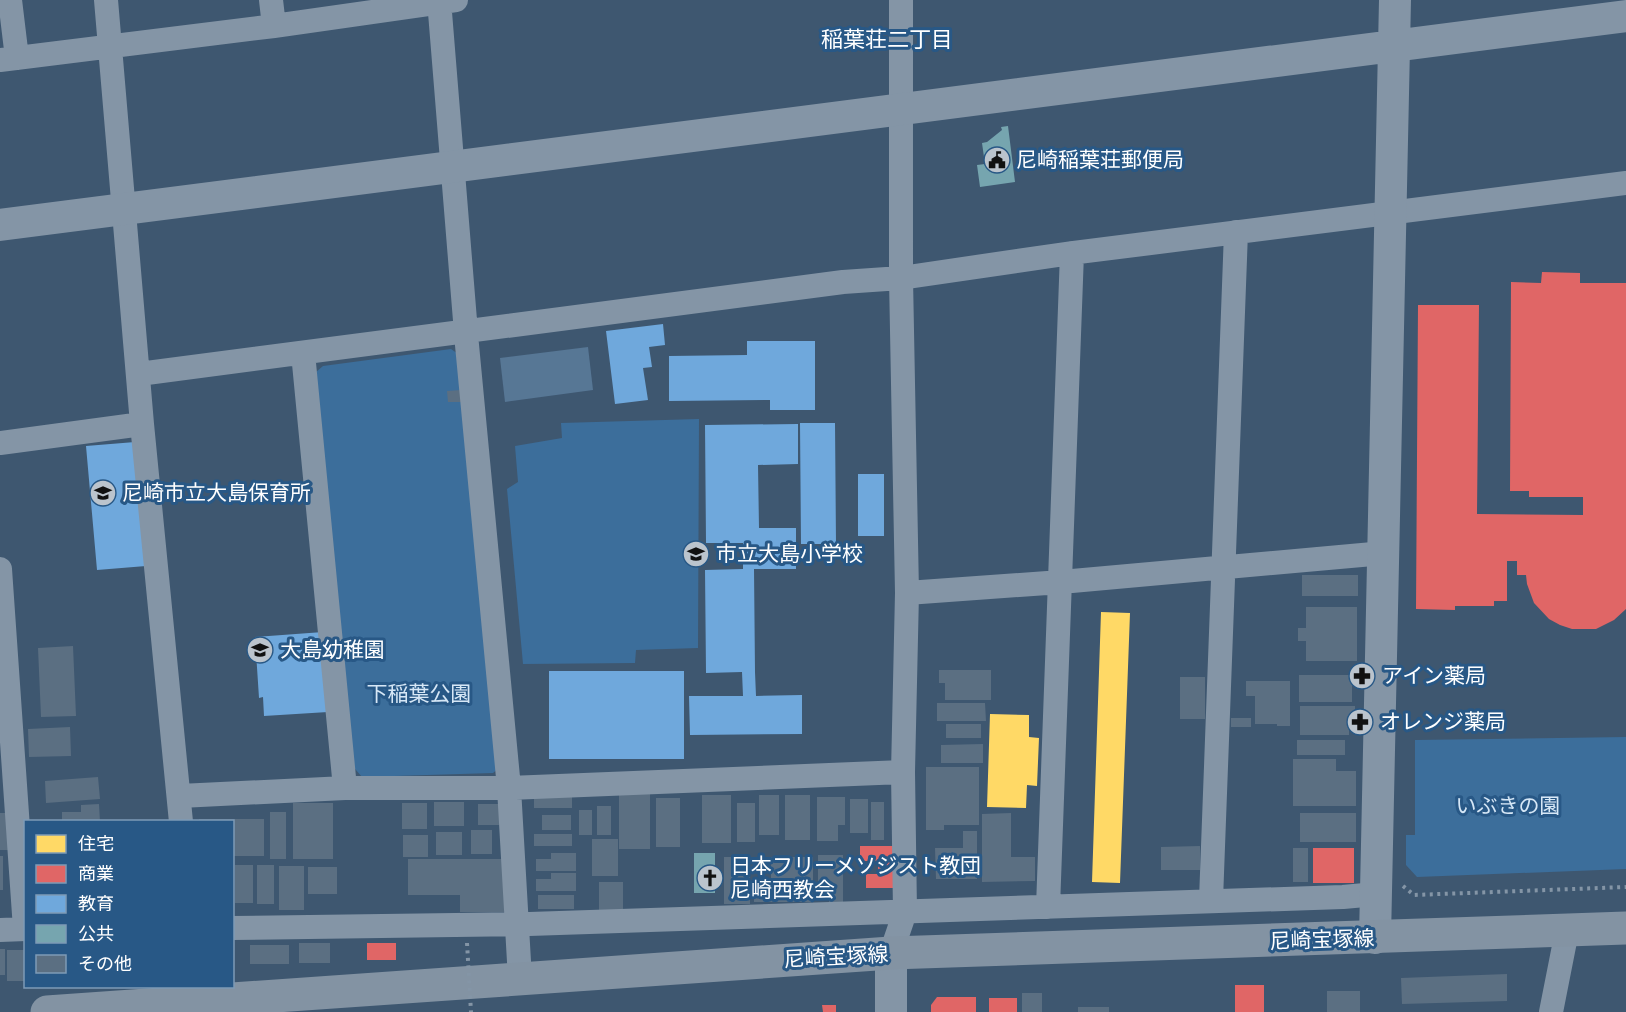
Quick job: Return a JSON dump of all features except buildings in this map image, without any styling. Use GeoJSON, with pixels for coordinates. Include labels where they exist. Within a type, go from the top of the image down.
{"type":"FeatureCollection","features":[{"type":"Feature","properties":{"kind":"main road","name":"尼崎宝塚線"},"geometry":{"type":"LineString","coordinates":[[47,1012],[130,1009],[891,953],[1626,928]]}},
{"type":"Feature","properties":{"kind":"street"},"geometry":{"type":"LineString","coordinates":[[10,0],[8,59],[274,26],[444,1],[453,168],[509,788],[520,979]]}},
{"type":"Feature","properties":{"kind":"street"},"geometry":{"type":"LineString","coordinates":[[106,0],[142,423],[182,820]]}},
{"type":"Feature","properties":{"kind":"street"},"geometry":{"type":"LineString","coordinates":[[271,0],[274,26]]}},
{"type":"Feature","properties":{"kind":"street"},"geometry":{"type":"LineString","coordinates":[[891,1012],[891,953],[905,912],[903,772],[907,594],[901,278],[901,0]]}},
{"type":"Feature","properties":{"kind":"street"},"geometry":{"type":"LineString","coordinates":[[1375,938],[1388,888],[1384,554],[1395,0]]}},
{"type":"Feature","properties":{"kind":"street"},"geometry":{"type":"LineString","coordinates":[[0,225],[1626,16]]}},
{"type":"Feature","properties":{"kind":"street"},"geometry":{"type":"LineString","coordinates":[[139,374],[843,282],[901,278],[1391,211],[1626,183]]}},
{"type":"Feature","properties":{"kind":"street"},"geometry":{"type":"LineString","coordinates":[[1212,900],[1236,232]]}},
{"type":"Feature","properties":{"kind":"street"},"geometry":{"type":"LineString","coordinates":[[1048,907],[1072,253]]}},
{"type":"Feature","properties":{"kind":"street"},"geometry":{"type":"LineString","coordinates":[[303,353],[345,788]]}},
{"type":"Feature","properties":{"kind":"street"},"geometry":{"type":"LineString","coordinates":[[0,443],[142,423]]}},
{"type":"Feature","properties":{"kind":"street"},"geometry":{"type":"LineString","coordinates":[[907,594],[1384,554]]}},
{"type":"Feature","properties":{"kind":"street"},"geometry":{"type":"LineString","coordinates":[[0,569],[24,915]]}},
{"type":"Feature","properties":{"kind":"street"},"geometry":{"type":"LineString","coordinates":[[180,796],[345,788],[509,788],[903,772]]}},
{"type":"Feature","properties":{"kind":"street"},"geometry":{"type":"LineString","coordinates":[[234,928],[518,924],[1343,897],[1388,888]]}},
{"type":"Feature","properties":{"kind":"street"},"geometry":{"type":"LineString","coordinates":[[0,930],[24,929]]}},
{"type":"Feature","properties":{"kind":"street"},"geometry":{"type":"LineString","coordinates":[[1551,1012],[1567,931]]}},
{"type":"Feature","properties":{"kind":"path"},"geometry":{"type":"LineString","coordinates":[[1388,888],[1414,895],[1626,887]]}},
{"type":"Feature","properties":{"kind":"path"},"geometry":{"type":"LineString","coordinates":[[467,943],[471,1012]]}},
{"type":"Feature","properties":{"kind":"green space","name":"下稲葉公園"},"geometry":{"type":"Polygon","coordinates":[[[451,349],[461,356],[501,766],[493,773],[362,777],[350,763],[316,372],[323,366],[451,349]]]}},
{"type":"Feature","properties":{"kind":"green space"},"geometry":{"type":"Polygon","coordinates":[[[699,419],[698,648],[636,650],[635,663],[523,664],[507,489],[518,482],[515,446],[562,438],[561,423],[699,419]]]}},
{"type":"Feature","properties":{"kind":"green space","name":"いぶきの園"},"geometry":{"type":"Polygon","coordinates":[[[1626,737],[1626,869],[1417,877],[1406,865],[1406,835],[1415,835],[1415,740],[1626,737]]]}},
{"type":"Feature","properties":{"kind":"shaded area"},"geometry":{"type":"Polygon","coordinates":[[[588,347],[593,390],[505,402],[500,358],[588,347]]]}},
{"type":"Feature","properties":{"kind":"place","name":"尼崎稲葉荘郵便局"},"geometry":{"type":"Point","coordinates":[997,160]}},
{"type":"Feature","properties":{"kind":"place","name":"尼崎市立大島保育所"},"geometry":{"type":"Point","coordinates":[103,493]}},
{"type":"Feature","properties":{"kind":"place","name":"市立大島小学校"},"geometry":{"type":"Point","coordinates":[696,554]}},
{"type":"Feature","properties":{"kind":"place","name":"大島幼稚園"},"geometry":{"type":"Point","coordinates":[260,650]}},
{"type":"Feature","properties":{"kind":"place","name":"アイン薬局"},"geometry":{"type":"Point","coordinates":[1362,676]}},
{"type":"Feature","properties":{"kind":"place","name":"オレンジ薬局"},"geometry":{"type":"Point","coordinates":[1360,722]}},
{"type":"Feature","properties":{"kind":"place","name":"日本フリーメソジスト教団 尼崎西教会"},"geometry":{"type":"Point","coordinates":[710,878]}},
{"type":"Feature","properties":{"kind":"district","name":"稲葉荘二丁目"},"geometry":{"type":"Point","coordinates":[887,40]}}]}
